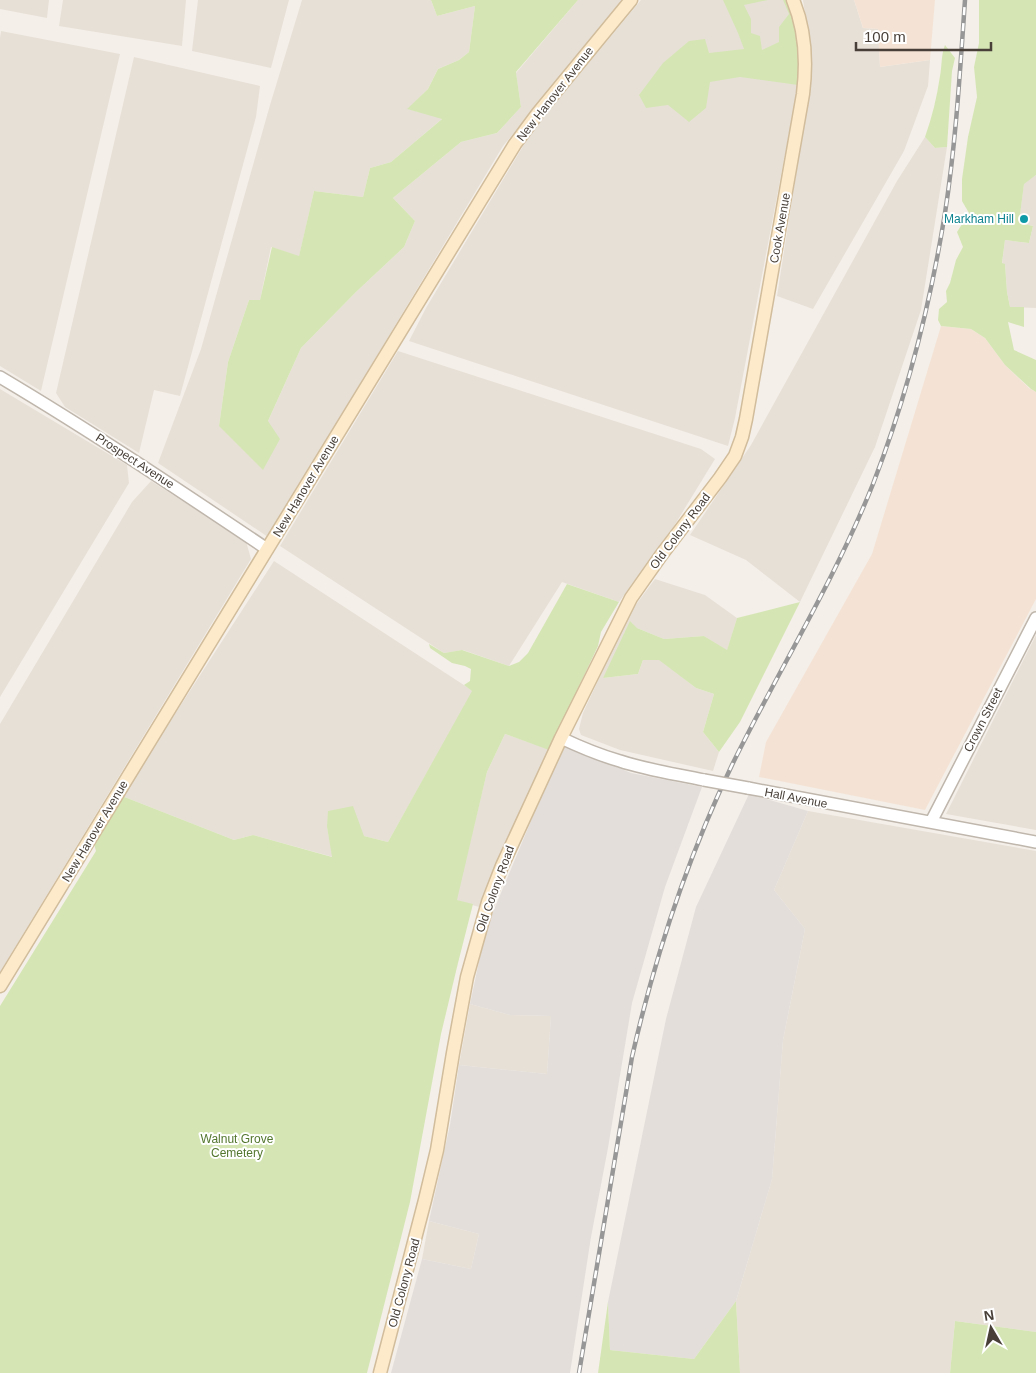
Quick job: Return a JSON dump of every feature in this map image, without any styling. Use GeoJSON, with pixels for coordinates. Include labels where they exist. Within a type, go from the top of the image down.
{"type":"FeatureCollection","features":[{"type":"Feature","properties":{"kind":"main road","name":"New Hanover Avenue"},"geometry":{"type":"LineString","coordinates":[[0,986],[515,144],[538,113],[631,0]]}},
{"type":"Feature","properties":{"kind":"main road","name":"Cook Avenue"},"geometry":{"type":"LineString","coordinates":[[734,456],[742,437],[746,418],[806,73],[803,31],[793,0]]}},
{"type":"Feature","properties":{"kind":"main road","name":"Old Colony Road"},"geometry":{"type":"LineString","coordinates":[[380,1373],[436,1156],[461,1004],[488,902],[502,866],[561,738],[631,598],[716,484],[734,456]]}},
{"type":"Feature","properties":{"kind":"street","name":"Prospect Avenue"},"geometry":{"type":"LineString","coordinates":[[0,377],[46,404],[147,469],[267,550]]}},
{"type":"Feature","properties":{"kind":"street","name":"Crown Street"},"geometry":{"type":"LineString","coordinates":[[931,822],[1036,618]]}},
{"type":"Feature","properties":{"kind":"street","name":"Hall Avenue"},"geometry":{"type":"LineString","coordinates":[[561,738],[597,754],[647,769],[1036,842]]}},
{"type":"Feature","properties":{"kind":"shaded area"},"geometry":{"type":"Polygon","coordinates":[[[0,0],[49,0],[47,18],[0,9],[0,0]]]}},
{"type":"Feature","properties":{"kind":"shaded area"},"geometry":{"type":"Polygon","coordinates":[[[63,0],[186,0],[182,46],[59,26],[63,0]]]}},
{"type":"Feature","properties":{"kind":"shaded area"},"geometry":{"type":"Polygon","coordinates":[[[198,0],[289,0],[271,68],[192,51],[198,0]]]}},
{"type":"Feature","properties":{"kind":"shaded area"},"geometry":{"type":"Polygon","coordinates":[[[302,0],[431,0],[437,16],[475,6],[469,52],[459,60],[438,69],[428,89],[408,109],[443,118],[391,162],[370,168],[363,197],[314,191],[299,257],[271,247],[260,300],[249,300],[228,362],[219,426],[268,421],[301,348],[404,247],[415,221],[393,198],[461,142],[497,133],[521,107],[516,73],[578,0],[624,0],[503,146],[268,537],[158,463],[201,349],[270,105],[302,0]]]}},
{"type":"Feature","properties":{"kind":"shaded area"},"geometry":{"type":"Polygon","coordinates":[[[641,0],[788,0],[799,50],[799,80],[735,418],[728,446],[409,341],[426,308],[531,133],[641,0]]]}},
{"type":"Feature","properties":{"kind":"shaded area"},"geometry":{"type":"Polygon","coordinates":[[[803,0],[854,0],[863,28],[878,29],[880,67],[930,60],[928,86],[904,151],[813,309],[777,296],[800,149],[810,48],[803,0]]]}},
{"type":"Feature","properties":{"kind":"shaded area"},"geometry":{"type":"Polygon","coordinates":[[[854,0],[935,0],[930,60],[880,67],[878,29],[863,28],[854,0]]]}},
{"type":"Feature","properties":{"kind":"shaded area"},"geometry":{"type":"Polygon","coordinates":[[[1,31],[120,54],[41,391],[0,366],[1,31]]]}},
{"type":"Feature","properties":{"kind":"shaded area"},"geometry":{"type":"Polygon","coordinates":[[[134,57],[260,86],[256,117],[180,396],[154,390],[139,453],[65,407],[56,393],[134,57]]]}},
{"type":"Feature","properties":{"kind":"shaded area"},"geometry":{"type":"Polygon","coordinates":[[[925,137],[935,148],[947,147],[921,310],[875,447],[800,602],[746,560],[690,535],[751,445],[897,181],[925,137]]]}},
{"type":"Feature","properties":{"kind":"shaded area"},"geometry":{"type":"Polygon","coordinates":[[[1036,175],[1036,308],[1010,307],[1005,264],[1002,264],[1005,240],[1029,243],[1033,226],[1019,223],[1024,183],[1036,175]]]}},
{"type":"Feature","properties":{"kind":"shaded area"},"geometry":{"type":"Polygon","coordinates":[[[941,326],[971,329],[985,338],[1005,365],[1029,388],[1036,392],[1036,599],[925,810],[759,777],[766,742],[872,554],[941,326]]]}},
{"type":"Feature","properties":{"kind":"shaded area"},"geometry":{"type":"Polygon","coordinates":[[[398,351],[701,449],[715,459],[674,526],[619,602],[562,582],[509,666],[463,650],[444,653],[280,546],[398,351]]]}},
{"type":"Feature","properties":{"kind":"shaded area"},"geometry":{"type":"Polygon","coordinates":[[[0,389],[127,465],[129,483],[0,697],[0,389]]]}},
{"type":"Feature","properties":{"kind":"shaded area"},"geometry":{"type":"Polygon","coordinates":[[[151,481],[246,541],[251,559],[0,972],[0,724],[132,502],[151,481]]]}},
{"type":"Feature","properties":{"kind":"shaded area"},"geometry":{"type":"Polygon","coordinates":[[[274,561],[473,691],[388,842],[327,827],[333,857],[253,835],[234,840],[122,796],[274,561]]]}},
{"type":"Feature","properties":{"kind":"shaded area"},"geometry":{"type":"Polygon","coordinates":[[[655,579],[705,595],[737,618],[727,651],[704,636],[664,639],[637,628],[603,678],[638,674],[643,660],[659,659],[696,688],[714,694],[703,732],[719,752],[713,771],[620,750],[581,735],[579,729],[583,713],[629,614],[655,579]]]}},
{"type":"Feature","properties":{"kind":"shaded area"},"geometry":{"type":"Polygon","coordinates":[[[1036,635],[1036,830],[946,814],[1036,635]]]}},
{"type":"Feature","properties":{"kind":"shaded area"},"geometry":{"type":"Polygon","coordinates":[[[505,734],[551,750],[479,907],[456,900],[487,772],[505,734]]]}},
{"type":"Feature","properties":{"kind":"shaded area"},"geometry":{"type":"Polygon","coordinates":[[[563,744],[631,773],[702,787],[665,887],[632,1003],[591,1237],[570,1373],[391,1373],[422,1259],[471,1269],[479,1234],[429,1221],[450,1125],[459,1065],[547,1074],[551,1016],[510,1015],[470,1004],[486,929],[563,744]]]}},
{"type":"Feature","properties":{"kind":"shaded area"},"geometry":{"type":"Polygon","coordinates":[[[749,794],[808,811],[774,890],[805,929],[783,1040],[772,1179],[736,1301],[694,1359],[610,1350],[608,1302],[666,1019],[696,907],[749,794]]]}},
{"type":"Feature","properties":{"kind":"shaded area"},"geometry":{"type":"Polygon","coordinates":[[[808,811],[1036,851],[1036,1332],[955,1321],[950,1373],[740,1373],[736,1301],[772,1179],[783,1040],[805,929],[774,890],[808,811]]]}},
{"type":"Feature","properties":{"kind":"shaded area"},"geometry":{"type":"Polygon","coordinates":[[[470,1004],[510,1015],[551,1016],[547,1074],[459,1065],[470,1004]]]}},
{"type":"Feature","properties":{"kind":"shaded area"},"geometry":{"type":"Polygon","coordinates":[[[429,1221],[479,1234],[471,1269],[422,1259],[429,1221]]]}},
{"type":"Feature","properties":{"kind":"green space"},"geometry":{"type":"Polygon","coordinates":[[[431,0],[578,0],[516,72],[521,107],[497,133],[461,142],[393,198],[415,221],[404,247],[301,348],[268,421],[280,439],[263,470],[219,426],[228,362],[249,300],[260,300],[272,247],[299,256],[314,191],[363,197],[370,168],[391,162],[442,119],[407,109],[428,89],[438,69],[459,60],[469,52],[475,6],[437,16],[431,0]]]}},
{"type":"Feature","properties":{"kind":"green space"},"geometry":{"type":"Polygon","coordinates":[[[723,0],[768,0],[744,5],[751,19],[751,33],[760,36],[762,50],[779,42],[779,27],[789,14],[783,0],[788,0],[796,27],[799,50],[798,85],[740,77],[710,82],[706,108],[689,122],[668,105],[646,108],[639,95],[663,63],[689,41],[705,39],[709,53],[744,49],[723,0]]]}},
{"type":"Feature","properties":{"kind":"green space"},"geometry":{"type":"Polygon","coordinates":[[[979,0],[1036,0],[1036,175],[1024,184],[1019,223],[1033,226],[1029,243],[1005,240],[1002,263],[1005,264],[1010,307],[1024,307],[1024,327],[1008,322],[1014,350],[1036,360],[1036,392],[1005,365],[985,338],[971,329],[941,326],[938,320],[939,309],[947,302],[946,291],[956,260],[963,247],[957,232],[969,213],[962,201],[962,179],[968,137],[977,97],[974,67],[979,43],[979,0]]]}},
{"type":"Feature","properties":{"kind":"green space"},"geometry":{"type":"Polygon","coordinates":[[[945,45],[955,58],[952,71],[947,147],[935,148],[925,137],[936,99],[945,45]]]}},
{"type":"Feature","properties":{"kind":"green space","name":"Walnut Grove Cemetery"},"geometry":{"type":"Polygon","coordinates":[[[567,584],[619,602],[601,632],[598,646],[549,750],[505,734],[487,772],[457,900],[473,904],[441,1034],[410,1202],[367,1373],[0,1373],[0,1006],[96,851],[94,844],[122,796],[234,840],[253,835],[332,857],[327,827],[328,811],[353,806],[364,836],[388,842],[472,691],[464,685],[470,681],[471,669],[452,663],[430,648],[429,644],[444,653],[462,650],[509,666],[519,662],[528,653],[567,584]]]}},
{"type":"Feature","properties":{"kind":"green space"},"geometry":{"type":"Polygon","coordinates":[[[800,602],[740,722],[719,752],[703,732],[714,694],[696,688],[659,660],[643,660],[638,674],[603,678],[630,621],[637,628],[664,639],[704,636],[727,650],[737,618],[800,602]]]}},
{"type":"Feature","properties":{"kind":"green space"},"geometry":{"type":"Polygon","coordinates":[[[736,1301],[740,1373],[598,1373],[608,1302],[610,1350],[694,1359],[736,1301]]]}},
{"type":"Feature","properties":{"kind":"green space"},"geometry":{"type":"Polygon","coordinates":[[[955,1321],[1036,1332],[1036,1373],[950,1373],[955,1321]]]}},
{"type":"Feature","properties":{"kind":"railway"},"geometry":{"type":"LineString","coordinates":[[579,1373],[632,1057],[651,982],[674,908],[701,836],[732,765],[858,520],[885,451],[907,384],[925,316],[945,213],[955,133],[965,0]]}},
{"type":"Feature","properties":{"kind":"place","name":"Markham Hill"},"geometry":{"type":"Point","coordinates":[1024,219]}}]}
